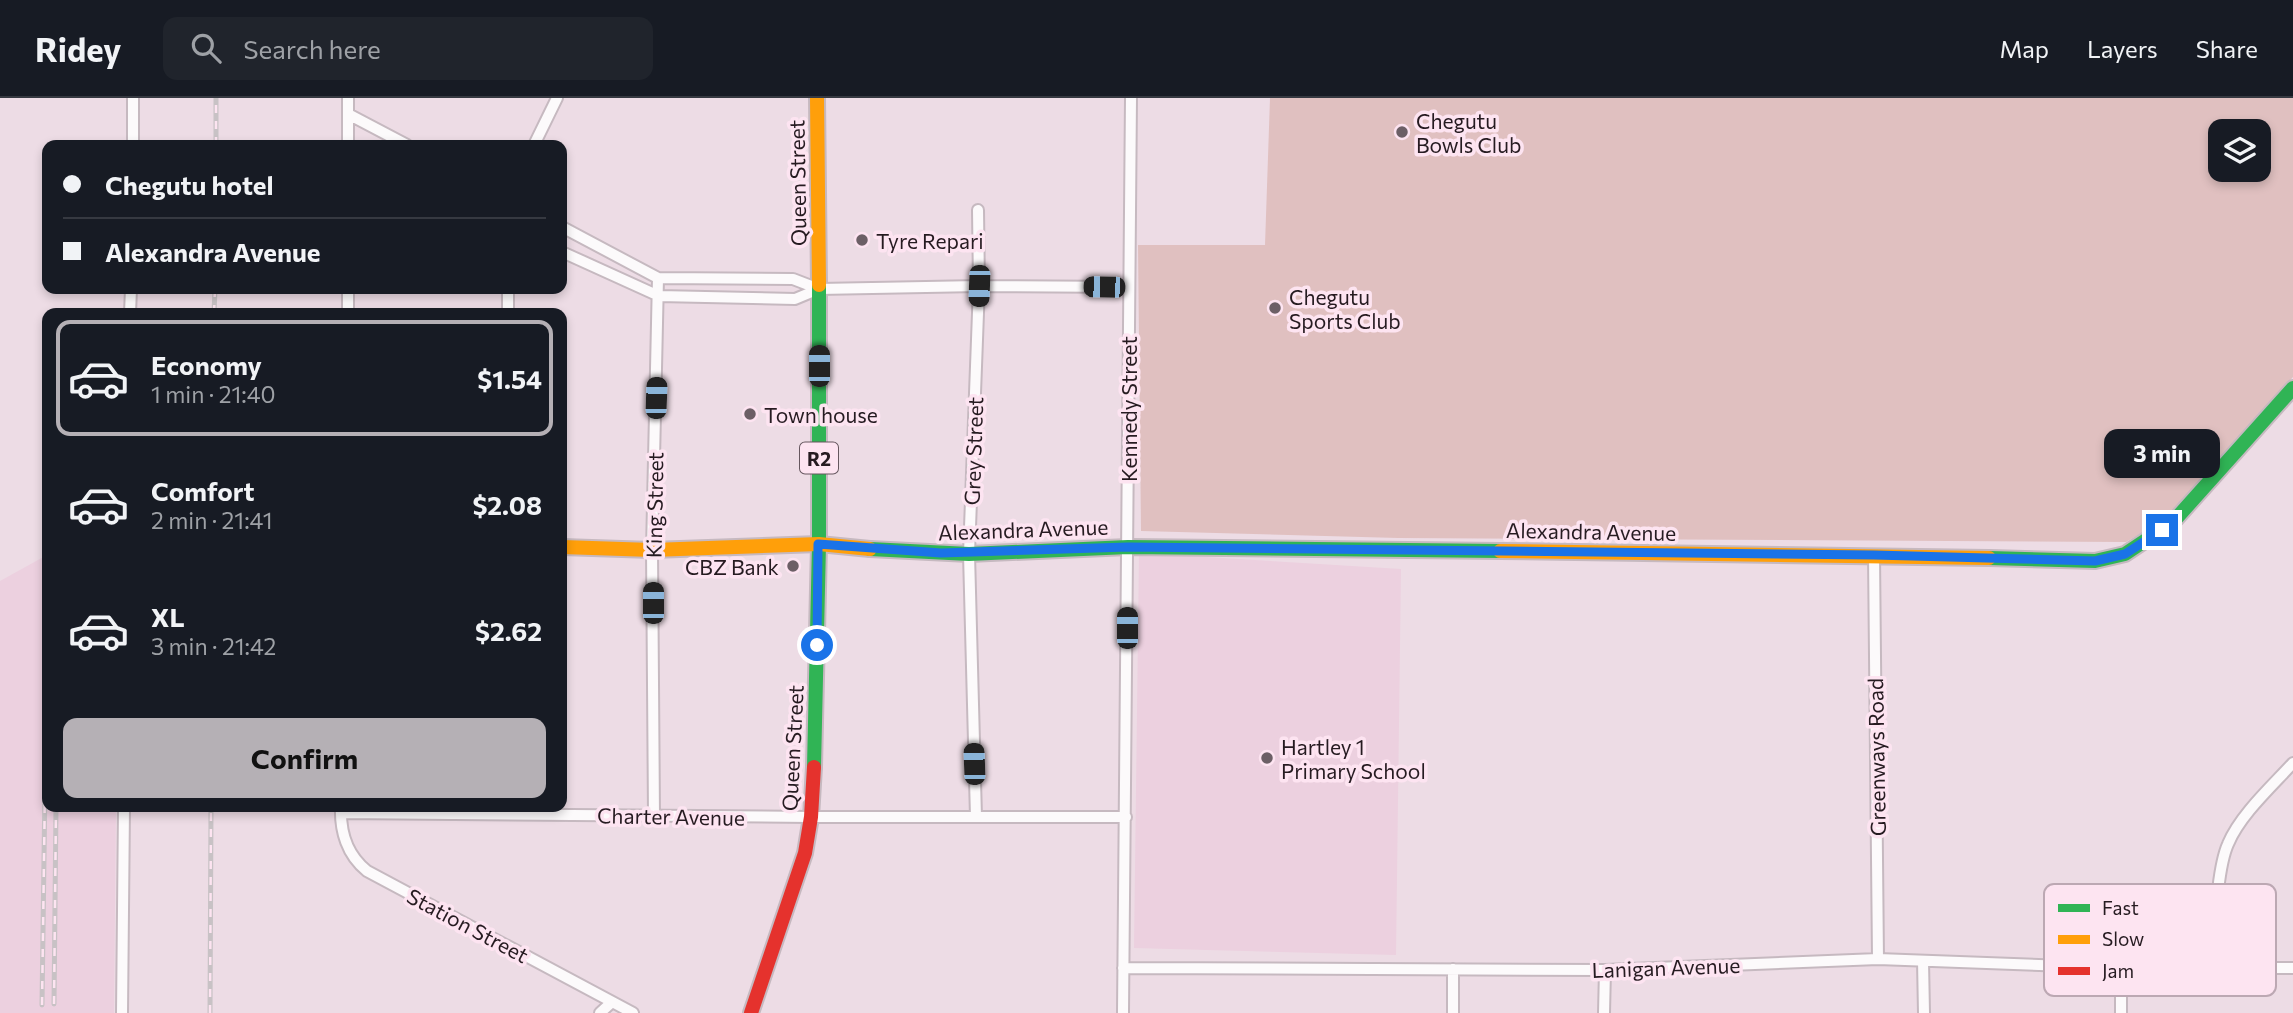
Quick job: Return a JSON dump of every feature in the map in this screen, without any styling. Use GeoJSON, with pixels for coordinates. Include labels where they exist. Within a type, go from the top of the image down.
{"type":"FeatureCollection","features":[{"type":"Feature","properties":{"kind":"main road","name":"Queen Street"},"geometry":{"type":"LineString","coordinates":[[751,1013],[805,853],[811,817],[816,721],[818,544],[817,98]]}},
{"type":"Feature","properties":{"kind":"main road","name":"Alexandra Avenue"},"geometry":{"type":"LineString","coordinates":[[567,547],[652,550],[818,544],[969,554],[1128,547],[1874,555],[2095,561],[2125,554],[2174,522],[2293,388]]}},
{"type":"Feature","properties":{"kind":"street"},"geometry":{"type":"LineString","coordinates":[[133,140],[134,98]]}},
{"type":"Feature","properties":{"kind":"street"},"geometry":{"type":"LineString","coordinates":[[348,98],[348,140]]}},
{"type":"Feature","properties":{"kind":"street"},"geometry":{"type":"LineString","coordinates":[[536,140],[556,98]]}},
{"type":"Feature","properties":{"kind":"street","name":"Kennedy Street"},"geometry":{"type":"LineString","coordinates":[[1123,1013],[1131,98]]}},
{"type":"Feature","properties":{"kind":"street"},"geometry":{"type":"LineString","coordinates":[[348,114],[397,140]]}},
{"type":"Feature","properties":{"kind":"street","name":"Grey Street"},"geometry":{"type":"LineString","coordinates":[[975,817],[969,554],[979,286],[978,210]]}},
{"type":"Feature","properties":{"kind":"street"},"geometry":{"type":"LineString","coordinates":[[567,230],[658,278],[793,279],[819,289]]}},
{"type":"Feature","properties":{"kind":"street"},"geometry":{"type":"LineString","coordinates":[[567,255],[659,296],[795,299],[819,289],[979,286],[1129,288]]}},
{"type":"Feature","properties":{"kind":"street","name":"King Street"},"geometry":{"type":"LineString","coordinates":[[654,816],[652,550],[658,278]]}},
{"type":"Feature","properties":{"kind":"street","name":"Greenways Road"},"geometry":{"type":"LineString","coordinates":[[1874,555],[1878,959]]}},
{"type":"Feature","properties":{"kind":"street"},"geometry":{"type":"LineString","coordinates":[[2220,884],[2228,844],[2254,805],[2293,763]]}},
{"type":"Feature","properties":{"kind":"street"},"geometry":{"type":"LineString","coordinates":[[122,1013],[124,812]]}},
{"type":"Feature","properties":{"kind":"street","name":"Station Street"},"geometry":{"type":"LineString","coordinates":[[341,812],[348,852],[356,863],[367,871],[633,1013]]}},
{"type":"Feature","properties":{"kind":"street","name":"Charter Avenue"},"geometry":{"type":"LineString","coordinates":[[553,812],[654,816],[1126,817]]}},
{"type":"Feature","properties":{"kind":"street","name":"Lanigan Avenue"},"geometry":{"type":"LineString","coordinates":[[1123,968],[1605,970],[1878,959],[2044,965]]}},
{"type":"Feature","properties":{"kind":"street"},"geometry":{"type":"LineString","coordinates":[[1923,961],[1924,1013]]}},
{"type":"Feature","properties":{"kind":"street"},"geometry":{"type":"LineString","coordinates":[[1453,969],[1453,1013]]}},
{"type":"Feature","properties":{"kind":"street"},"geometry":{"type":"LineString","coordinates":[[1604,1013],[1605,970]]}},
{"type":"Feature","properties":{"kind":"street"},"geometry":{"type":"LineString","coordinates":[[600,1013],[611,1002]]}},
{"type":"Feature","properties":{"kind":"shaded area"},"geometry":{"type":"Polygon","coordinates":[[[1270,98],[2293,98],[2293,377],[2170,516],[2126,542],[1398,538],[1141,531],[1138,245],[1265,245],[1270,98]]]}},
{"type":"Feature","properties":{"kind":"shaded area","name":"Hartley 1 Primary School"},"geometry":{"type":"Polygon","coordinates":[[[1139,553],[1401,569],[1396,955],[1134,948],[1139,553]]]}},
{"type":"Feature","properties":{"kind":"shaded area"},"geometry":{"type":"Polygon","coordinates":[[[42,558],[42,812],[116,812],[114,1013],[0,1013],[0,581],[42,558]]]}},
{"type":"Feature","properties":{"kind":"railway"},"geometry":{"type":"LineString","coordinates":[[216,98],[216,140]]}},
{"type":"Feature","properties":{"kind":"railway"},"geometry":{"type":"LineString","coordinates":[[214,308],[215,294]]}},
{"type":"Feature","properties":{"kind":"railway"},"geometry":{"type":"LineString","coordinates":[[42,1005],[45,812]]}},
{"type":"Feature","properties":{"kind":"railway"},"geometry":{"type":"LineString","coordinates":[[54,1004],[56,812]]}},
{"type":"Feature","properties":{"kind":"railway"},"geometry":{"type":"LineString","coordinates":[[210,1013],[211,812]]}},
{"type":"Feature","properties":{"kind":"traffic: fast"},"geometry":{"type":"LineString","coordinates":[[814,767],[819,544],[819,285]]}},
{"type":"Feature","properties":{"kind":"traffic: fast"},"geometry":{"type":"LineString","coordinates":[[1989,558],[2095,561],[2125,554],[2173,522],[2293,388]]}},
{"type":"Feature","properties":{"kind":"traffic: fast"},"geometry":{"type":"LineString","coordinates":[[870,549],[969,554],[1128,547],[1500,551]]}},
{"type":"Feature","properties":{"kind":"traffic: slow"},"geometry":{"type":"LineString","coordinates":[[817,98],[819,285]]}},
{"type":"Feature","properties":{"kind":"traffic: slow"},"geometry":{"type":"LineString","coordinates":[[567,547],[652,550],[819,544],[870,549]]}},
{"type":"Feature","properties":{"kind":"traffic: slow"},"geometry":{"type":"LineString","coordinates":[[1500,551],[1989,558]]}},
{"type":"Feature","properties":{"kind":"traffic: jam"},"geometry":{"type":"LineString","coordinates":[[751,1013],[805,853],[811,817],[814,767]]}},
{"type":"Feature","properties":{"kind":"place","name":"Chegutu Bowls Club"},"geometry":{"type":"Point","coordinates":[1402,132]}},
{"type":"Feature","properties":{"kind":"place","name":"Tyre Repari"},"geometry":{"type":"Point","coordinates":[862,240]}},
{"type":"Feature","properties":{"kind":"place","name":"Chegutu Sports Club"},"geometry":{"type":"Point","coordinates":[1275,308]}},
{"type":"Feature","properties":{"kind":"place","name":"Town house"},"geometry":{"type":"Point","coordinates":[750,414]}},
{"type":"Feature","properties":{"kind":"place","name":"CBZ Bank"},"geometry":{"type":"Point","coordinates":[793,566]}},
{"type":"Feature","properties":{"kind":"place","name":"Hartley 1 Primary School"},"geometry":{"type":"Point","coordinates":[1267,758]}},
{"type":"Feature","properties":{"kind":"route"},"geometry":{"type":"LineString","coordinates":[[817,645],[818,544],[969,554],[1128,547],[1874,555],[2095,561],[2125,554],[2162,530]]}}]}
